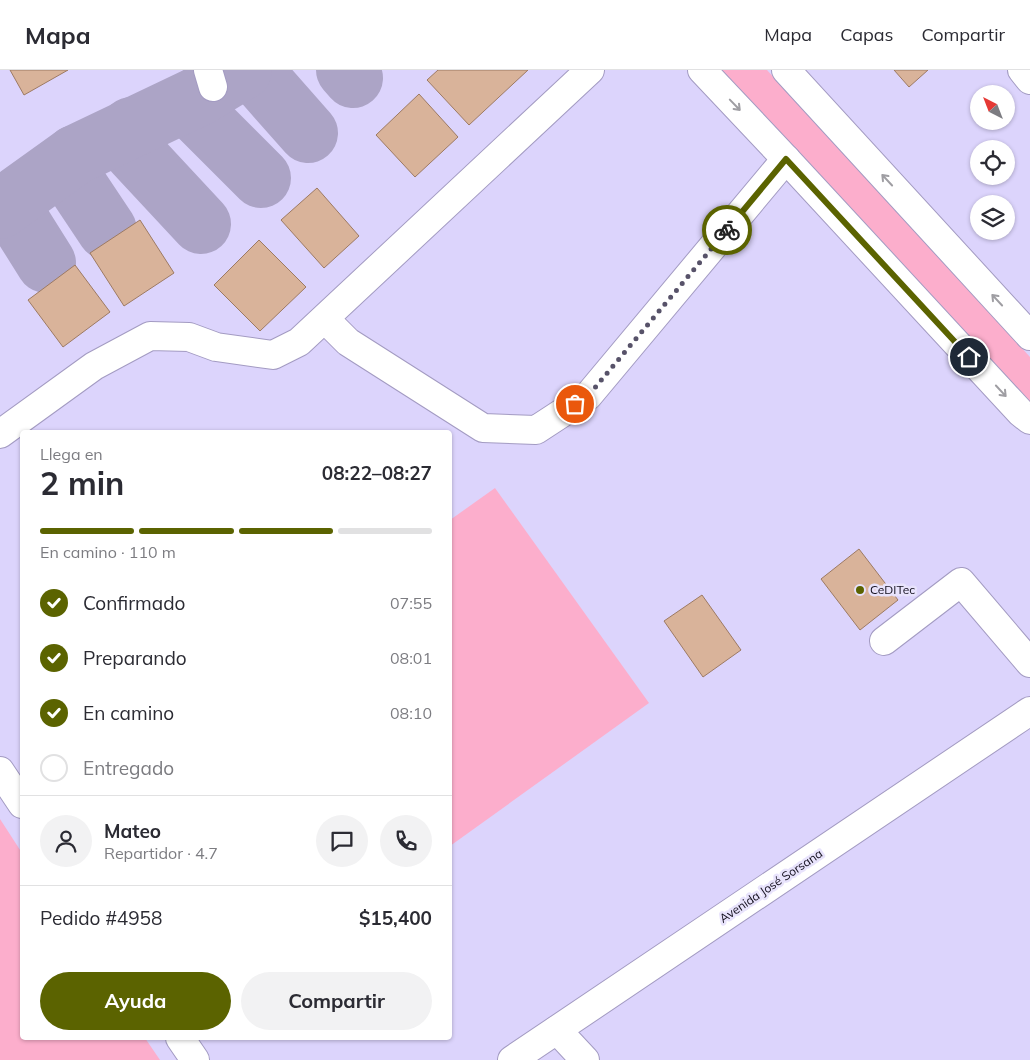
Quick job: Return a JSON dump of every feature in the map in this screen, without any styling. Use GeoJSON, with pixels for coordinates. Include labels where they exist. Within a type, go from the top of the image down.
{"type":"FeatureCollection","features":[{"type":"Feature","properties":{"kind":"street"},"geometry":{"type":"LineString","coordinates":[[0,434],[94,366],[150,336],[189,337],[216,347],[273,355],[299,342],[590,70]]}},
{"type":"Feature","properties":{"kind":"street"},"geometry":{"type":"LineString","coordinates":[[702,70],[1021,413],[1030,420]]}},
{"type":"Feature","properties":{"kind":"street"},"geometry":{"type":"LineString","coordinates":[[786,70],[1030,336]]}},
{"type":"Feature","properties":{"kind":"street"},"geometry":{"type":"LineString","coordinates":[[1022,70],[1030,80]]}},
{"type":"Feature","properties":{"kind":"street"},"geometry":{"type":"LineString","coordinates":[[325,319],[348,342],[483,428],[536,430],[588,396],[786,159]]}},
{"type":"Feature","properties":{"kind":"street"},"geometry":{"type":"LineString","coordinates":[[884,641],[961,582],[1030,663]]}},
{"type":"Feature","properties":{"kind":"street","name":"Avenida José Sorsana"},"geometry":{"type":"LineString","coordinates":[[512,1060],[1030,711]]}},
{"type":"Feature","properties":{"kind":"street"},"geometry":{"type":"LineString","coordinates":[[0,771],[20,801]]}},
{"type":"Feature","properties":{"kind":"street"},"geometry":{"type":"LineString","coordinates":[[557,1030],[585,1060]]}},
{"type":"Feature","properties":{"kind":"street"},"geometry":{"type":"LineString","coordinates":[[181,1040],[195,1060]]}},
{"type":"Feature","properties":{"kind":"shaded area"},"geometry":{"type":"Polygon","coordinates":[[[718,70],[767,70],[1030,357],[1030,404],[718,70]]]}},
{"type":"Feature","properties":{"kind":"shaded area"},"geometry":{"type":"Polygon","coordinates":[[[495,488],[649,703],[452,845],[452,519],[495,488]]]}},
{"type":"Feature","properties":{"kind":"shaded area"},"geometry":{"type":"Polygon","coordinates":[[[0,819],[20,850],[20,1040],[146,1040],[160,1060],[0,1060],[0,819]]]}},
{"type":"Feature","properties":{"kind":"building"},"geometry":{"type":"Polygon","coordinates":[[[10,70],[68,70],[24,95],[10,70]]]}},
{"type":"Feature","properties":{"kind":"building"},"geometry":{"type":"Polygon","coordinates":[[[438,70],[528,70],[469,125],[427,80],[438,70]]]}},
{"type":"Feature","properties":{"kind":"building"},"geometry":{"type":"Polygon","coordinates":[[[894,70],[928,70],[909,87],[894,70]]]}},
{"type":"Feature","properties":{"kind":"building"},"geometry":{"type":"Polygon","coordinates":[[[419,94],[458,137],[415,177],[376,135],[419,94]]]}},
{"type":"Feature","properties":{"kind":"building"},"geometry":{"type":"Polygon","coordinates":[[[317,188],[359,236],[324,268],[281,220],[317,188]]]}},
{"type":"Feature","properties":{"kind":"building"},"geometry":{"type":"Polygon","coordinates":[[[140,220],[174,273],[124,306],[90,253],[140,220]]]}},
{"type":"Feature","properties":{"kind":"building"},"geometry":{"type":"Polygon","coordinates":[[[259,240],[306,287],[260,331],[214,285],[259,240]]]}},
{"type":"Feature","properties":{"kind":"building"},"geometry":{"type":"Polygon","coordinates":[[[75,265],[110,312],[63,347],[28,300],[75,265]]]}},
{"type":"Feature","properties":{"kind":"building","name":"CeDITec"},"geometry":{"type":"Polygon","coordinates":[[[859,549],[898,600],[860,630],[821,579],[859,549]]]}},
{"type":"Feature","properties":{"kind":"building"},"geometry":{"type":"Polygon","coordinates":[[[702,595],[741,650],[703,677],[664,621],[702,595]]]}},
{"type":"Feature","properties":{"kind":"taxiway"},"geometry":{"type":"LineString","coordinates":[[0,209],[75,155],[199,96],[242,70]]}},
{"type":"Feature","properties":{"kind":"taxiway"},"geometry":{"type":"LineString","coordinates":[[261,70],[263,82],[308,133]]}},
{"type":"Feature","properties":{"kind":"taxiway"},"geometry":{"type":"LineString","coordinates":[[346,70],[353,78]]}},
{"type":"Feature","properties":{"kind":"taxiway"},"geometry":{"type":"LineString","coordinates":[[199,96],[198,113],[201,118],[261,178]]}},
{"type":"Feature","properties":{"kind":"taxiway"},"geometry":{"type":"LineString","coordinates":[[131,127],[130,144],[134,152],[201,224]]}},
{"type":"Feature","properties":{"kind":"taxiway"},"geometry":{"type":"LineString","coordinates":[[75,155],[72,171],[73,179],[107,230]]}},
{"type":"Feature","properties":{"kind":"taxiway"},"geometry":{"type":"LineString","coordinates":[[19,196],[19,220],[46,263]]}},
{"type":"Feature","properties":{"kind":"way so far"},"geometry":{"type":"LineString","coordinates":[[575,404],[588,396],[727,230]]}},
{"type":"Feature","properties":{"kind":"place","name":"CeDITec"},"geometry":{"type":"Point","coordinates":[860,590]}},
{"type":"Feature","properties":{"kind":"route"},"geometry":{"type":"LineString","coordinates":[[727,230],[786,159],[969,357]]}}]}
